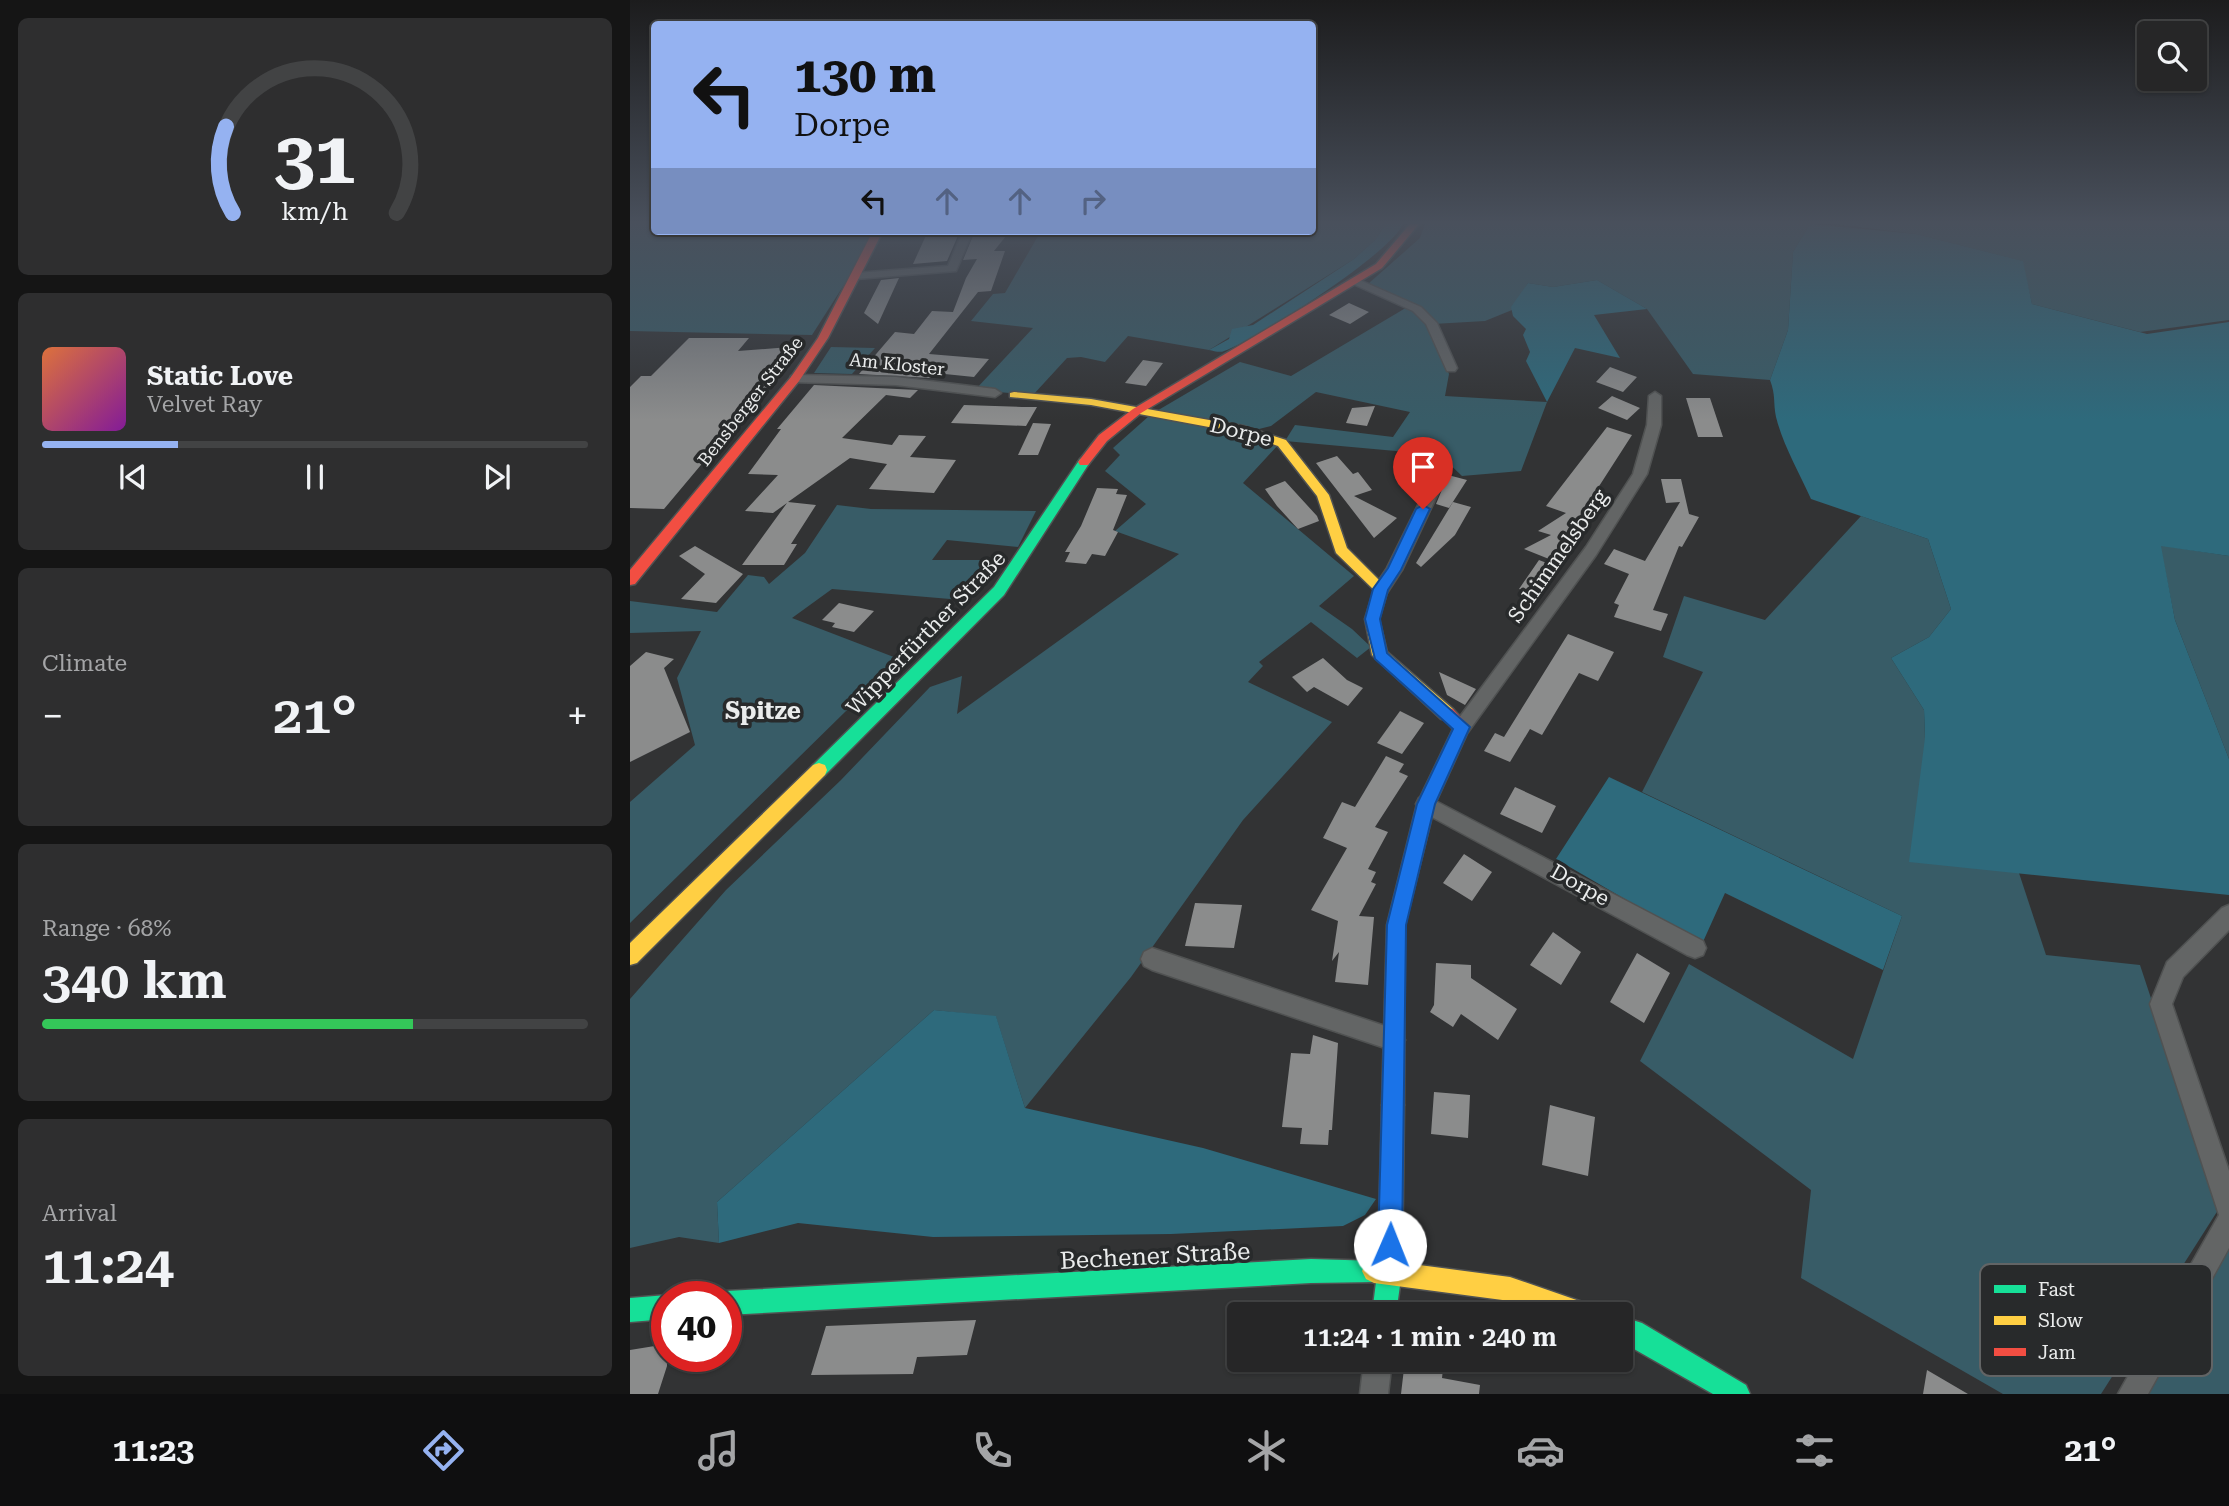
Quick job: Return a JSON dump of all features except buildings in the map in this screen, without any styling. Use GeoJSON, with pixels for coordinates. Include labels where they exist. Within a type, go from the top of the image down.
{"type":"FeatureCollection","features":[{"type":"Feature","properties":{"kind":"main road","name":"Bensberger Straße"},"geometry":{"type":"LineString","coordinates":[[630,580],[795,379],[823,338],[849,289]]}},
{"type":"Feature","properties":{"kind":"main road","name":"Wipperfürther Straße"},"geometry":{"type":"LineString","coordinates":[[630,956],[999,591],[1025,561],[1071,480],[1105,436],[1137,411],[1341,289]]}},
{"type":"Feature","properties":{"kind":"main road"},"geometry":{"type":"LineString","coordinates":[[1014,395],[1091,402],[1137,411]]}},
{"type":"Feature","properties":{"kind":"main road","name":"Dorpe"},"geometry":{"type":"LineString","coordinates":[[1137,411],[1265,435],[1282,443],[1323,495],[1340,550],[1381,589]]}},
{"type":"Feature","properties":{"kind":"main road"},"geometry":{"type":"LineString","coordinates":[[1381,589],[1372,619],[1380,655],[1462,727],[1426,804],[1396,925],[1390,1271],[1386,1302]]}},
{"type":"Feature","properties":{"kind":"main road","name":"Bechener Straße"},"geometry":{"type":"LineString","coordinates":[[742,1302],[1311,1271],[1390,1271],[1510,1289],[1547,1302]]}},
{"type":"Feature","properties":{"kind":"main road"},"geometry":{"type":"LineString","coordinates":[[630,1310],[651,1308]]}},
{"type":"Feature","properties":{"kind":"main road"},"geometry":{"type":"LineString","coordinates":[[1633,1332],[1737,1394]]}},
{"type":"Feature","properties":{"kind":"street"},"geometry":{"type":"LineString","coordinates":[[1373,289],[1416,309],[1432,323],[1451,368]]}},
{"type":"Feature","properties":{"kind":"street","name":"Am Kloster"},"geometry":{"type":"LineString","coordinates":[[795,379],[896,381],[995,393]]}},
{"type":"Feature","properties":{"kind":"street","name":"Schimmelsberg"},"geometry":{"type":"LineString","coordinates":[[1462,727],[1591,551],[1640,474],[1654,425],[1655,396]]}},
{"type":"Feature","properties":{"kind":"street"},"geometry":{"type":"LineString","coordinates":[[1381,589],[1394,570],[1433,489]]}},
{"type":"Feature","properties":{"kind":"street","name":"Dorpe"},"geometry":{"type":"LineString","coordinates":[[1426,804],[1695,948]]}},
{"type":"Feature","properties":{"kind":"street"},"geometry":{"type":"LineString","coordinates":[[2229,915],[2175,970],[2161,1004],[2229,1209]]}},
{"type":"Feature","properties":{"kind":"street"},"geometry":{"type":"LineString","coordinates":[[1152,959],[1394,1040]]}},
{"type":"Feature","properties":{"kind":"street"},"geometry":{"type":"LineString","coordinates":[[2205,1264],[2229,1222]]}},
{"type":"Feature","properties":{"kind":"street"},"geometry":{"type":"LineString","coordinates":[[1374,1394],[1377,1372]]}},
{"type":"Feature","properties":{"kind":"street"},"geometry":{"type":"LineString","coordinates":[[2132,1394],[2142,1376]]}},
{"type":"Feature","properties":{"kind":"shaded area"},"geometry":{"type":"Polygon","coordinates":[[[630,289],[841,289],[812,335],[630,331],[630,289]]]}},
{"type":"Feature","properties":{"kind":"shaded area"},"geometry":{"type":"Polygon","coordinates":[[[1007,289],[1306,289],[1209,350],[1128,336],[1105,362],[1081,357],[1067,358],[1033,395],[975,390],[1033,328],[971,321],[993,294],[1005,293],[1007,289]]]}},
{"type":"Feature","properties":{"kind":"shaded area"},"geometry":{"type":"Polygon","coordinates":[[[1308,289],[1329,289],[1241,343],[1222,352],[1209,350],[1229,339],[1232,329],[1253,325],[1308,289]]]}},
{"type":"Feature","properties":{"kind":"shaded area"},"geometry":{"type":"Polygon","coordinates":[[[1379,289],[1524,289],[1512,310],[1485,321],[1433,324],[1412,305],[1379,289]]]}},
{"type":"Feature","properties":{"kind":"shaded area"},"geometry":{"type":"Polygon","coordinates":[[[1524,289],[1613,289],[1647,309],[1594,315],[1620,358],[1575,348],[1547,402],[1526,361],[1530,352],[1523,335],[1526,329],[1513,316],[1511,307],[1524,289]]]}},
{"type":"Feature","properties":{"kind":"shaded area"},"geometry":{"type":"Polygon","coordinates":[[[1613,289],[1791,289],[1788,330],[1770,380],[1693,374],[1647,309],[1613,289]]]}},
{"type":"Feature","properties":{"kind":"shaded area"},"geometry":{"type":"Polygon","coordinates":[[[1791,289],[2029,289],[2032,304],[2147,334],[2229,322],[2229,556],[2161,546],[2175,620],[2229,759],[2229,895],[1909,862],[1925,738],[1924,710],[1891,658],[1929,637],[1951,609],[1928,539],[1811,499],[1783,438],[1776,417],[1770,380],[1788,330],[1791,289]]]}},
{"type":"Feature","properties":{"kind":"shaded area"},"geometry":{"type":"Polygon","coordinates":[[[2029,289],[2229,289],[2229,320],[2140,332],[2032,304],[2029,289]]]}},
{"type":"Feature","properties":{"kind":"shaded area"},"geometry":{"type":"Polygon","coordinates":[[[1409,306],[1429,323],[1449,374],[1445,396],[1547,402],[1521,471],[1462,476],[1440,455],[1285,441],[1295,425],[1393,437],[1410,412],[1316,392],[1271,426],[1259,429],[1155,412],[1240,362],[1291,376],[1409,306]]]}},
{"type":"Feature","properties":{"kind":"shaded area"},"geometry":{"type":"Polygon","coordinates":[[[831,347],[875,348],[852,374],[814,373],[831,347]]]}},
{"type":"Feature","properties":{"kind":"shaded area"},"geometry":{"type":"Polygon","coordinates":[[[1149,416],[1240,431],[1278,445],[1243,483],[1354,576],[1319,606],[1352,629],[1371,647],[1357,658],[1311,622],[1259,662],[1263,666],[1248,682],[1332,722],[1243,820],[1131,977],[1025,1108],[996,1017],[934,1010],[717,1202],[719,1243],[679,1237],[630,1248],[630,999],[726,890],[841,780],[930,687],[962,676],[957,714],[1179,554],[1115,531],[1146,504],[1105,471],[1120,455],[1113,448],[1149,416]]]}},
{"type":"Feature","properties":{"kind":"shaded area"},"geometry":{"type":"Polygon","coordinates":[[[837,505],[871,509],[1036,511],[1018,547],[947,540],[932,560],[1009,560],[962,600],[832,589],[792,618],[899,659],[630,923],[630,802],[695,745],[677,678],[701,631],[630,633],[630,601],[717,612],[748,575],[764,577],[769,584],[805,553],[837,505]]]}},
{"type":"Feature","properties":{"kind":"shaded area"},"geometry":{"type":"Polygon","coordinates":[[[1861,516],[1928,539],[1951,609],[1929,637],[1891,658],[1924,710],[1925,738],[2019,873],[2046,955],[2140,965],[2220,1207],[2184,1264],[1980,1264],[1980,1376],[2112,1376],[2101,1394],[2003,1394],[1801,1278],[1811,1190],[1640,1061],[1689,964],[1853,1059],[1902,916],[1642,792],[1703,672],[1663,657],[1684,596],[1765,620],[1861,516]]]}},
{"type":"Feature","properties":{"kind":"shaded area"},"geometry":{"type":"Polygon","coordinates":[[[2160,545],[2229,556],[2229,759],[2175,620],[2160,545]]]}},
{"type":"Feature","properties":{"kind":"shaded area"},"geometry":{"type":"Polygon","coordinates":[[[1609,777],[1902,916],[1883,970],[1725,893],[1702,944],[1556,859],[1609,777]]]}},
{"type":"Feature","properties":{"kind":"shaded area"},"geometry":{"type":"Polygon","coordinates":[[[934,1010],[996,1016],[1025,1108],[1203,1148],[1376,1199],[1365,1215],[1343,1226],[1171,1234],[933,1237],[798,1223],[719,1243],[717,1202],[934,1010]]]}},
{"type":"Feature","properties":{"kind":"shaded area"},"geometry":{"type":"Polygon","coordinates":[[[2229,1244],[2229,1394],[2137,1394],[2148,1376],[2212,1376],[2212,1272],[2229,1244]]]}},
{"type":"Feature","properties":{"kind":"traffic: fast"},"geometry":{"type":"LineString","coordinates":[[819,770],[999,591],[1084,462]]}},
{"type":"Feature","properties":{"kind":"traffic: fast"},"geometry":{"type":"LineString","coordinates":[[1386,1302],[1390,1271],[1393,1105]]}},
{"type":"Feature","properties":{"kind":"traffic: fast"},"geometry":{"type":"LineString","coordinates":[[742,1302],[1311,1271],[1374,1271]]}},
{"type":"Feature","properties":{"kind":"traffic: fast"},"geometry":{"type":"LineString","coordinates":[[630,1310],[651,1308]]}},
{"type":"Feature","properties":{"kind":"traffic: fast"},"geometry":{"type":"LineString","coordinates":[[1633,1332],[1737,1394]]}},
{"type":"Feature","properties":{"kind":"traffic: slow"},"geometry":{"type":"LineString","coordinates":[[1014,395],[1091,402],[1243,430],[1282,443],[1323,495],[1341,550],[1381,589],[1372,619],[1380,655],[1447,714]]}},
{"type":"Feature","properties":{"kind":"traffic: slow"},"geometry":{"type":"LineString","coordinates":[[630,956],[819,770]]}},
{"type":"Feature","properties":{"kind":"traffic: slow"},"geometry":{"type":"LineString","coordinates":[[1374,1271],[1510,1289],[1547,1302]]}},
{"type":"Feature","properties":{"kind":"traffic: jam"},"geometry":{"type":"LineString","coordinates":[[630,580],[795,379],[823,338],[848,289]]}},
{"type":"Feature","properties":{"kind":"traffic: jam"},"geometry":{"type":"LineString","coordinates":[[1084,462],[1103,438],[1137,411],[1341,289]]}},
{"type":"Feature","properties":{"kind":"traffic: jam"},"geometry":{"type":"LineString","coordinates":[[1393,1105],[1396,925],[1426,804],[1462,727],[1447,714]]}},
{"type":"Feature","properties":{"kind":"district","name":"Spitze"},"geometry":{"type":"Point","coordinates":[763,711]}},
{"type":"Feature","properties":{"kind":"route"},"geometry":{"type":"LineString","coordinates":[[1390,1245],[1396,925],[1426,804],[1462,727],[1380,655],[1372,619],[1381,589],[1394,570],[1423,509]]}}]}
